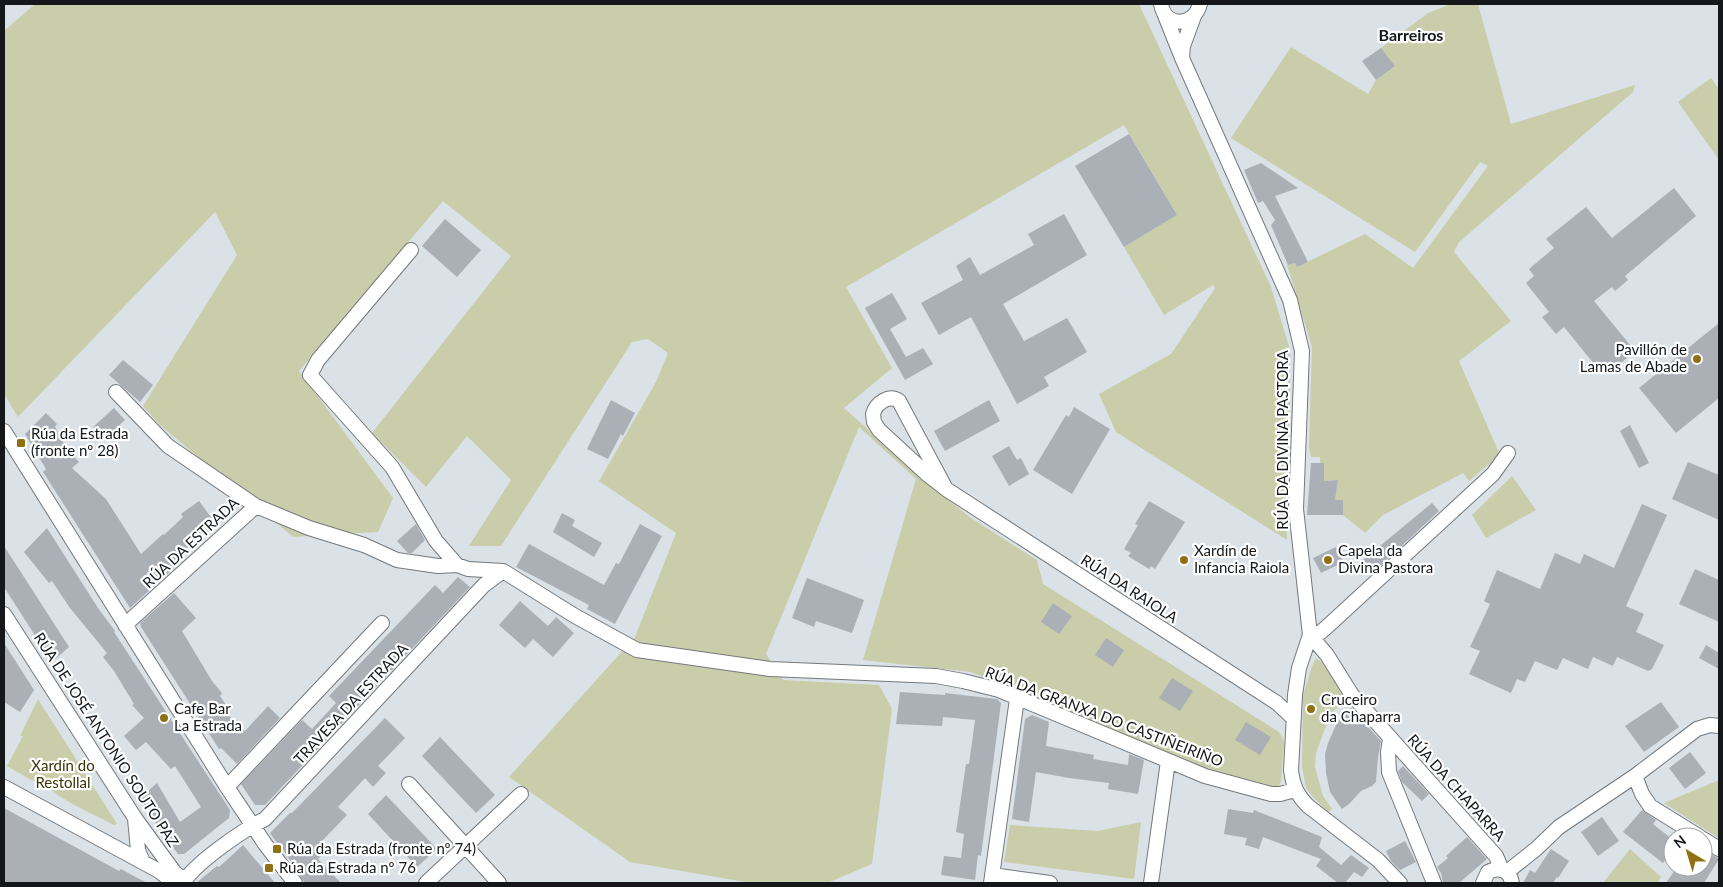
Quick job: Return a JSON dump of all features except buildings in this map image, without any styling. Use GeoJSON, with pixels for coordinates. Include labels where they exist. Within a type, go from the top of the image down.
{"type":"FeatureCollection","features":[{"type":"Feature","properties":{"kind":"street"},"geometry":{"type":"LineString","coordinates":[[1161,7],[1169,18],[1183,22],[1200,8]]}},
{"type":"Feature","properties":{"kind":"street","name":"RÚA DA DIVINA PASTORA"},"geometry":{"type":"LineString","coordinates":[[1161,7],[1290,300],[1302,351],[1296,509],[1310,635],[1299,668],[1294,695],[1291,770],[1295,790]]}},
{"type":"Feature","properties":{"kind":"street"},"geometry":{"type":"LineString","coordinates":[[1182,58],[1183,46],[1200,8]]}},
{"type":"Feature","properties":{"kind":"street"},"geometry":{"type":"LineString","coordinates":[[411,250],[318,360],[310,375],[392,467],[436,541],[457,565]]}},
{"type":"Feature","properties":{"kind":"street","name":"RÚA DA ESTRADA"},"geometry":{"type":"LineString","coordinates":[[116,392],[168,446],[256,506],[125,625]]}},
{"type":"Feature","properties":{"kind":"street","name":"RÚA DA RAIOLA"},"geometry":{"type":"LineString","coordinates":[[946,489],[900,401],[888,399],[879,404],[872,414],[879,430],[946,489],[1277,703],[1294,718]]}},
{"type":"Feature","properties":{"kind":"street"},"geometry":{"type":"LineString","coordinates":[[4,431],[227,787],[252,825],[295,883]]}},
{"type":"Feature","properties":{"kind":"street"},"geometry":{"type":"LineString","coordinates":[[1310,635],[1321,632],[1486,481],[1508,453]]}},
{"type":"Feature","properties":{"kind":"street"},"geometry":{"type":"LineString","coordinates":[[256,506],[309,528],[364,545],[397,560],[438,566],[457,565],[468,569],[503,571]]}},
{"type":"Feature","properties":{"kind":"street","name":"RÚA DA GRANXA DO CASTIÑEIRIÑO"},"geometry":{"type":"LineString","coordinates":[[503,571],[575,616],[637,650],[770,669],[936,676],[963,681],[999,690],[1205,776],[1271,794],[1295,790]]}},
{"type":"Feature","properties":{"kind":"street","name":"TRAVESA DA ESTRADA"},"geometry":{"type":"LineString","coordinates":[[181,882],[207,859],[252,825],[265,819],[484,585],[503,571]]}},
{"type":"Feature","properties":{"kind":"street","name":"RÚA DE JOSÉ ANTONIO SOUTO PAZ"},"geometry":{"type":"LineString","coordinates":[[4,614],[135,818],[181,882]]}},
{"type":"Feature","properties":{"kind":"street"},"geometry":{"type":"LineString","coordinates":[[227,787],[382,623]]}},
{"type":"Feature","properties":{"kind":"street","name":"RÚA DA CHAPARRA"},"geometry":{"type":"LineString","coordinates":[[1310,635],[1327,655],[1352,695],[1496,856],[1509,877]]}},
{"type":"Feature","properties":{"kind":"street"},"geometry":{"type":"LineString","coordinates":[[1017,698],[992,879],[1050,883]]}},
{"type":"Feature","properties":{"kind":"street"},"geometry":{"type":"LineString","coordinates":[[1482,882],[1488,872],[1492,870],[1509,877],[1559,827],[1635,776],[1697,729],[1710,725],[1719,726]]}},
{"type":"Feature","properties":{"kind":"street"},"geometry":{"type":"LineString","coordinates":[[1390,739],[1388,752],[1389,772],[1434,883]]}},
{"type":"Feature","properties":{"kind":"street"},"geometry":{"type":"LineString","coordinates":[[1151,883],[1168,761]]}},
{"type":"Feature","properties":{"kind":"street"},"geometry":{"type":"LineString","coordinates":[[1635,776],[1642,794],[1650,806],[1684,827]]}},
{"type":"Feature","properties":{"kind":"street"},"geometry":{"type":"LineString","coordinates":[[410,784],[499,883]]}},
{"type":"Feature","properties":{"kind":"street"},"geometry":{"type":"LineString","coordinates":[[4,787],[110,846],[181,882]]}},
{"type":"Feature","properties":{"kind":"street"},"geometry":{"type":"LineString","coordinates":[[1295,790],[1308,806],[1378,860],[1400,883]]}},
{"type":"Feature","properties":{"kind":"street"},"geometry":{"type":"LineString","coordinates":[[426,883],[521,794]]}},
{"type":"Feature","properties":{"kind":"street"},"geometry":{"type":"LineString","coordinates":[[135,818],[138,850],[143,862]]}},
{"type":"Feature","properties":{"kind":"street"},"geometry":{"type":"LineString","coordinates":[[110,846],[127,844],[137,834]]}},
{"type":"Feature","properties":{"kind":"green space"},"geometry":{"type":"Polygon","coordinates":[[[35,4],[1139,4],[1271,287],[1290,350],[1290,408],[1284,474],[1287,540],[1116,432],[1099,394],[1171,354],[1215,288],[1213,285],[1164,315],[1124,247],[1177,215],[1124,125],[846,287],[892,368],[844,408],[935,489],[971,518],[1037,560],[1043,584],[1279,732],[1284,742],[1279,786],[1274,789],[1206,771],[971,672],[863,660],[916,479],[859,427],[766,654],[783,680],[879,685],[892,709],[872,864],[827,883],[751,883],[630,862],[509,777],[635,637],[676,533],[599,481],[656,382],[668,353],[648,339],[632,342],[501,546],[469,546],[511,480],[467,436],[426,487],[372,433],[511,256],[443,201],[299,371],[393,498],[378,532],[293,537],[160,425],[143,406],[237,255],[215,212],[18,417],[4,394],[4,31],[35,4]]]}},
{"type":"Feature","properties":{"kind":"green space"},"geometry":{"type":"Polygon","coordinates":[[[1451,4],[1478,4],[1511,124],[1635,85],[1633,92],[1459,242],[1454,252],[1511,321],[1459,361],[1500,455],[1469,481],[1463,473],[1383,515],[1365,533],[1343,515],[1343,500],[1335,500],[1338,480],[1324,481],[1324,463],[1320,463],[1320,457],[1311,457],[1309,448],[1312,347],[1287,265],[1295,263],[1297,267],[1365,234],[1413,268],[1488,166],[1480,162],[1415,252],[1231,138],[1291,47],[1368,94],[1376,80],[1394,66],[1381,48],[1428,13],[1451,4]]]}},
{"type":"Feature","properties":{"kind":"green space"},"geometry":{"type":"Polygon","coordinates":[[[1711,78],[1719,89],[1719,160],[1678,102],[1711,78]]]}},
{"type":"Feature","properties":{"kind":"green space"},"geometry":{"type":"Polygon","coordinates":[[[1512,476],[1536,510],[1486,538],[1472,515],[1512,476]]]}},
{"type":"Feature","properties":{"kind":"green space"},"geometry":{"type":"Polygon","coordinates":[[[1316,658],[1324,664],[1346,698],[1330,715],[1316,753],[1315,767],[1323,796],[1332,809],[1328,812],[1306,788],[1302,767],[1303,696],[1316,658]]]}},
{"type":"Feature","properties":{"kind":"green space","name":"Xardín do Restollal"},"geometry":{"type":"Polygon","coordinates":[[[38,699],[117,824],[114,825],[63,798],[54,792],[39,776],[33,781],[7,766],[23,736],[20,736],[38,699]]]}},
{"type":"Feature","properties":{"kind":"green space"},"geometry":{"type":"Polygon","coordinates":[[[1719,780],[1719,838],[1713,834],[1713,827],[1702,827],[1664,803],[1719,780]]]}},
{"type":"Feature","properties":{"kind":"green space"},"geometry":{"type":"Polygon","coordinates":[[[1141,822],[1134,879],[1004,862],[1010,825],[1098,831],[1141,822]]]}},
{"type":"Feature","properties":{"kind":"green space"},"geometry":{"type":"Polygon","coordinates":[[[1630,849],[1661,877],[1657,883],[1603,883],[1630,849]]]}},
{"type":"Feature","properties":{"kind":"place","name":"Pavillón de Lamas de Abade"},"geometry":{"type":"Point","coordinates":[1697,359]}},
{"type":"Feature","properties":{"kind":"place","name":"Rúa da Estrada (fronte nº 28)"},"geometry":{"type":"Point","coordinates":[21,443]}},
{"type":"Feature","properties":{"kind":"place","name":"Xardín de Infancia Raiola"},"geometry":{"type":"Point","coordinates":[1184,560]}},
{"type":"Feature","properties":{"kind":"place","name":"Capela da Divina Pastora"},"geometry":{"type":"Point","coordinates":[1328,560]}},
{"type":"Feature","properties":{"kind":"place","name":"Cruceiro da Chaparra"},"geometry":{"type":"Point","coordinates":[1311,709]}},
{"type":"Feature","properties":{"kind":"place","name":"Cafe Bar La Estrada"},"geometry":{"type":"Point","coordinates":[164,718]}},
{"type":"Feature","properties":{"kind":"place","name":"Rúa da Estrada (fronte nº 74)"},"geometry":{"type":"Point","coordinates":[277,849]}},
{"type":"Feature","properties":{"kind":"place","name":"Rúa da Estrada nº 76"},"geometry":{"type":"Point","coordinates":[269,868]}},
{"type":"Feature","properties":{"kind":"district","name":"Barreiros"},"geometry":{"type":"Point","coordinates":[1411,35]}}]}
